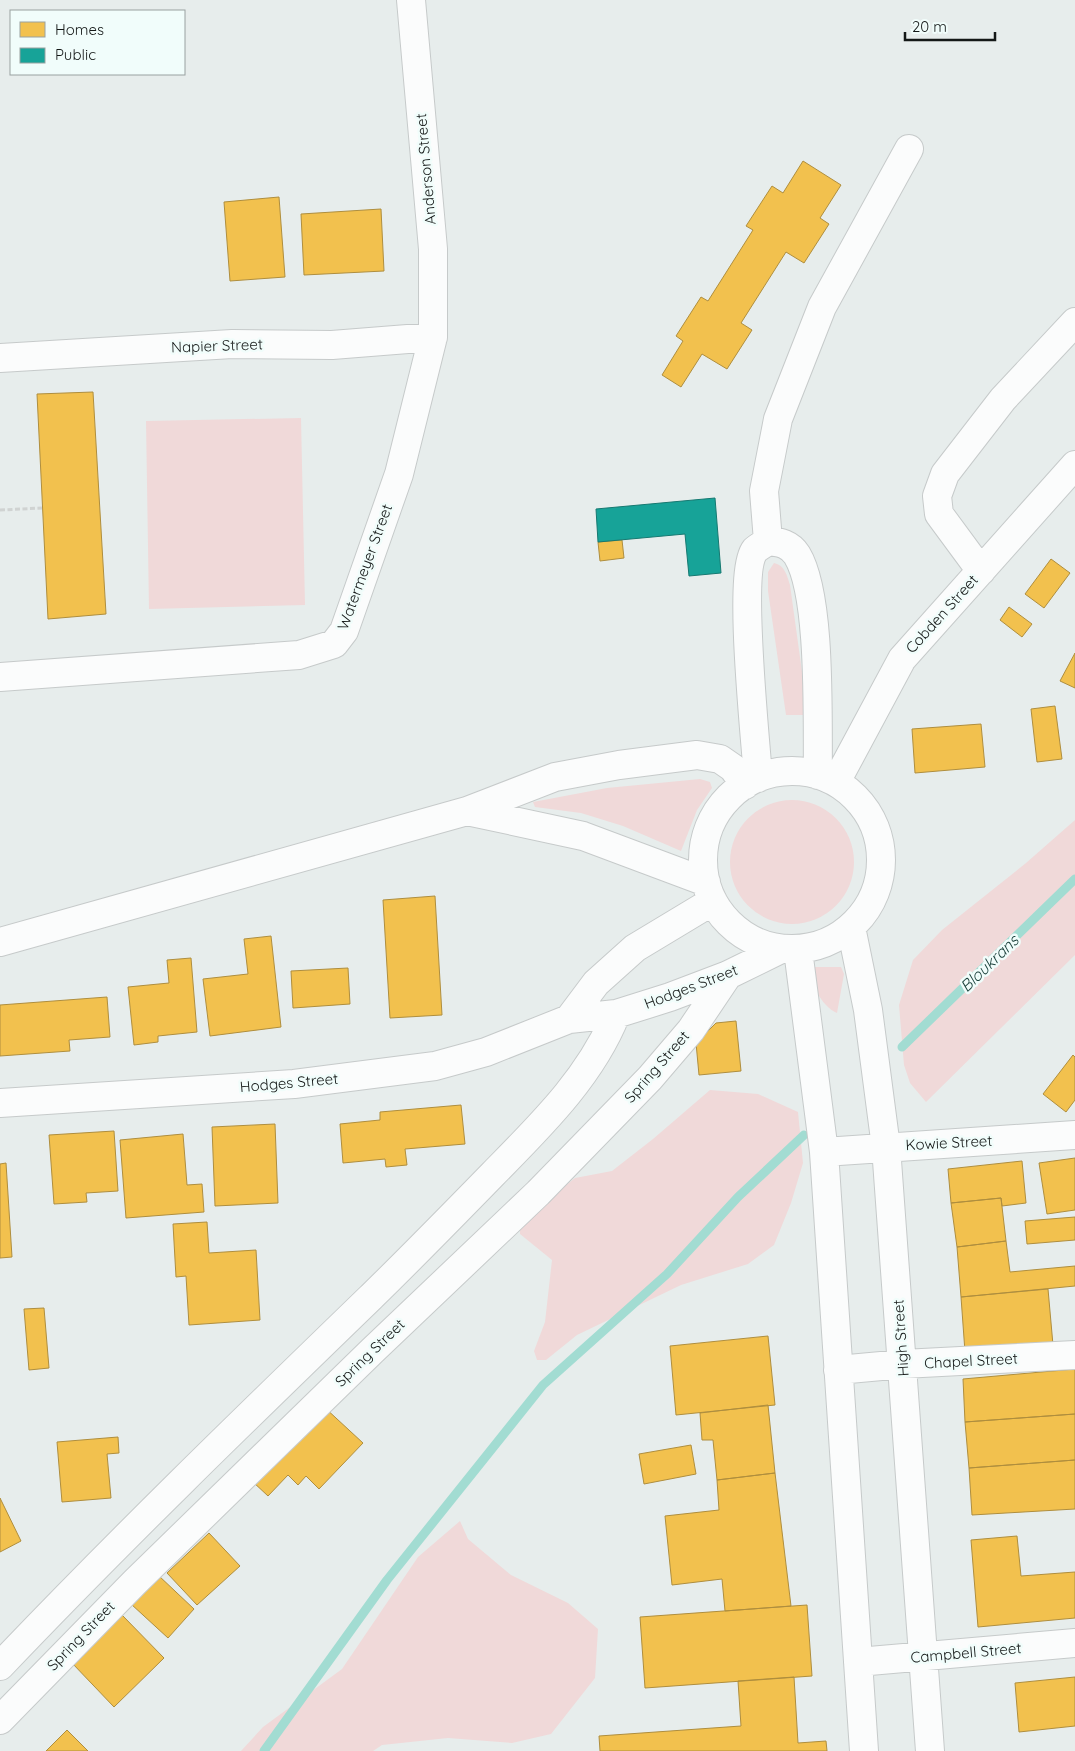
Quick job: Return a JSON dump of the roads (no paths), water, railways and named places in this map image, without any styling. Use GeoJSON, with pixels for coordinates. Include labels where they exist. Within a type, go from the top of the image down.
{"type":"FeatureCollection","features":[{"type":"Feature","properties":{"kind":"street","name":"Anderson Street"},"geometry":{"type":"LineString","coordinates":[[411,0],[433,249],[433,337]]}},
{"type":"Feature","properties":{"kind":"street"},"geometry":{"type":"LineString","coordinates":[[768,541],[764,491],[778,419],[822,307],[909,149]]}},
{"type":"Feature","properties":{"kind":"street"},"geometry":{"type":"LineString","coordinates":[[981,571],[939,514],[937,496],[945,474],[1003,399],[1075,322]]}},
{"type":"Feature","properties":{"kind":"street","name":"Napier Street"},"geometry":{"type":"LineString","coordinates":[[0,358],[232,344],[332,345],[433,337]]}},
{"type":"Feature","properties":{"kind":"street","name":"Watermeyer Street"},"geometry":{"type":"LineString","coordinates":[[0,677],[299,655],[334,644],[344,631],[399,474],[433,337]]}},
{"type":"Feature","properties":{"kind":"street","name":"Cobden Street"},"geometry":{"type":"LineString","coordinates":[[827,778],[902,658],[1075,465]]}},
{"type":"Feature","properties":{"kind":"street"},"geometry":{"type":"LineString","coordinates":[[752,781],[746,602],[750,563],[755,550],[768,541],[785,543],[797,555],[808,586],[814,630],[827,778]]}},
{"type":"Feature","properties":{"kind":"street"},"geometry":{"type":"LineString","coordinates":[[0,942],[467,811],[556,777],[697,755],[720,759],[752,781]]}},
{"type":"Feature","properties":{"kind":"street"},"geometry":{"type":"LineString","coordinates":[[798,771],[827,778],[858,799],[874,823],[881,850],[880,879],[869,906],[852,928],[826,943],[789,949],[754,942],[730,925],[709,892],[704,854],[710,827],[724,803],[752,781],[778,772],[798,771]]}},
{"type":"Feature","properties":{"kind":"street"},"geometry":{"type":"LineString","coordinates":[[467,811],[583,836],[709,892]]}},
{"type":"Feature","properties":{"kind":"street"},"geometry":{"type":"LineString","coordinates":[[569,1019],[596,983],[635,948],[709,892]]}},
{"type":"Feature","properties":{"kind":"street","name":"High Street"},"geometry":{"type":"LineString","coordinates":[[852,928],[868,1010],[886,1146],[930,1751]]}},
{"type":"Feature","properties":{"kind":"street"},"geometry":{"type":"LineString","coordinates":[[789,949],[824,1152],[864,1751]]}},
{"type":"Feature","properties":{"kind":"street","name":"Hodges Street"},"geometry":{"type":"LineString","coordinates":[[0,1103],[294,1084],[416,1068],[486,1052],[569,1019],[616,1014],[670,997],[789,949]]}},
{"type":"Feature","properties":{"kind":"street","name":"Spring Street"},"geometry":{"type":"LineString","coordinates":[[0,1720],[135,1582],[538,1192],[650,1078],[691,1030],[728,975]]}},
{"type":"Feature","properties":{"kind":"street"},"geometry":{"type":"LineString","coordinates":[[0,1666],[107,1554],[428,1241],[532,1134],[586,1070],[607,1036],[616,1014]]}},
{"type":"Feature","properties":{"kind":"street","name":"Kowie Street"},"geometry":{"type":"LineString","coordinates":[[824,1152],[886,1146],[1075,1135]]}},
{"type":"Feature","properties":{"kind":"street","name":"Chapel Street"},"geometry":{"type":"LineString","coordinates":[[838,1370],[903,1364],[1075,1355]]}},
{"type":"Feature","properties":{"kind":"street"},"geometry":{"type":"LineString","coordinates":[[107,1554],[135,1582]]}},
{"type":"Feature","properties":{"kind":"street","name":"Campbell Street"},"geometry":{"type":"LineString","coordinates":[[858,1662],[1075,1643]]}},
{"type":"Feature","properties":{"kind":"waterway","name":"Bloukrans"},"geometry":{"type":"LineString","coordinates":[[902,1047],[1075,879]]}},
{"type":"Feature","properties":{"kind":"waterway"},"geometry":{"type":"LineString","coordinates":[[264,1751],[387,1580],[543,1385],[667,1274],[738,1197],[804,1135]]}}]}
